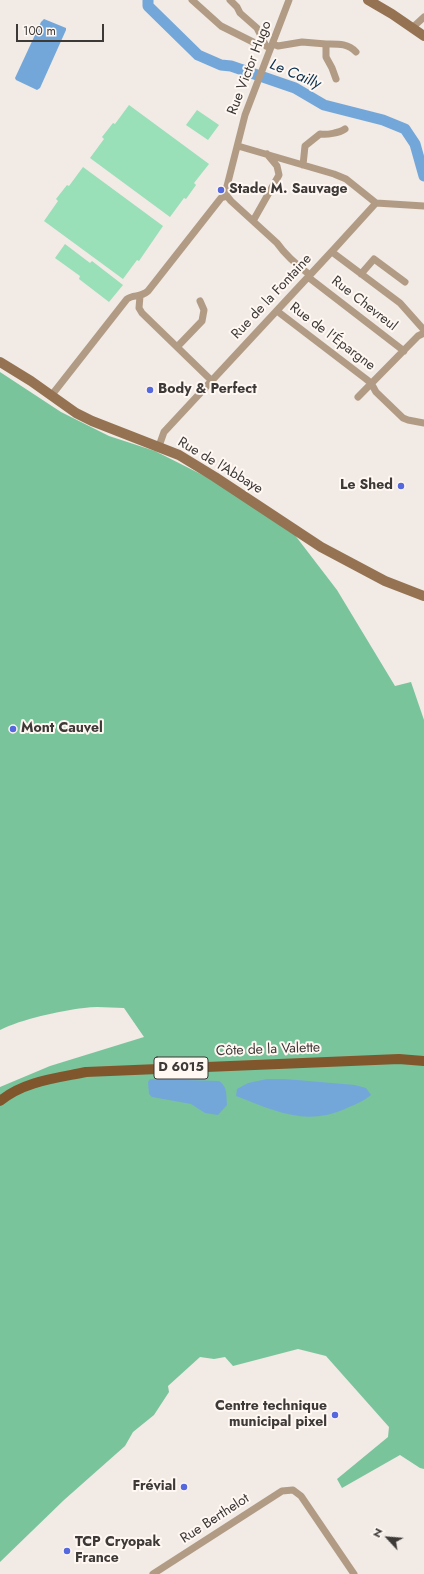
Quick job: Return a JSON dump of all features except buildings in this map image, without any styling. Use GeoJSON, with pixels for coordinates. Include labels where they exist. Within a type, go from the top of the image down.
{"type":"FeatureCollection","features":[{"type":"Feature","properties":{"kind":"main road","name":"Côte de la Valette"},"geometry":{"type":"LineString","coordinates":[[0,1102],[20,1089],[39,1082],[86,1072],[399,1059],[424,1061]]}},
{"type":"Feature","properties":{"kind":"street"},"geometry":{"type":"LineString","coordinates":[[192,0],[221,26],[255,43],[264,44]]}},
{"type":"Feature","properties":{"kind":"street"},"geometry":{"type":"LineString","coordinates":[[230,0],[237,7],[240,13],[258,28],[267,49],[302,42],[347,45],[352,46],[356,52]]}},
{"type":"Feature","properties":{"kind":"street","name":"Rue Victor Hugo"},"geometry":{"type":"LineString","coordinates":[[227,196],[226,190],[245,116],[289,0]]}},
{"type":"Feature","properties":{"kind":"street"},"geometry":{"type":"LineString","coordinates":[[368,0],[424,36]]}},
{"type":"Feature","properties":{"kind":"street"},"geometry":{"type":"LineString","coordinates":[[412,28],[424,17]]}},
{"type":"Feature","properties":{"kind":"street"},"geometry":{"type":"LineString","coordinates":[[326,44],[326,57],[336,79]]}},
{"type":"Feature","properties":{"kind":"street"},"geometry":{"type":"LineString","coordinates":[[303,165],[306,146],[310,142],[320,134],[328,135],[334,132],[340,133],[345,129]]}},
{"type":"Feature","properties":{"kind":"street"},"geometry":{"type":"LineString","coordinates":[[238,146],[329,172],[346,179],[376,202],[424,206]]}},
{"type":"Feature","properties":{"kind":"street"},"geometry":{"type":"LineString","coordinates":[[253,222],[279,175],[277,166],[267,154]]}},
{"type":"Feature","properties":{"kind":"street"},"geometry":{"type":"LineString","coordinates":[[51,396],[127,299],[131,296],[140,296],[145,294],[154,286],[221,198],[227,196]]}},
{"type":"Feature","properties":{"kind":"street","name":"Rue Chevreul"},"geometry":{"type":"LineString","coordinates":[[227,196],[277,243],[309,276],[404,351]]}},
{"type":"Feature","properties":{"kind":"street","name":"Rue de la Fontaine"},"geometry":{"type":"LineString","coordinates":[[159,446],[164,432],[332,252],[376,202]]}},
{"type":"Feature","properties":{"kind":"street"},"geometry":{"type":"LineString","coordinates":[[332,252],[400,303],[424,330]]}},
{"type":"Feature","properties":{"kind":"street"},"geometry":{"type":"LineString","coordinates":[[361,274],[374,259],[405,282]]}},
{"type":"Feature","properties":{"kind":"street"},"geometry":{"type":"LineString","coordinates":[[140,296],[139,308],[142,313],[212,381]]}},
{"type":"Feature","properties":{"kind":"street"},"geometry":{"type":"LineString","coordinates":[[177,347],[202,321],[204,310],[200,301]]}},
{"type":"Feature","properties":{"kind":"street","name":"Rue de l'Épargne"},"geometry":{"type":"LineString","coordinates":[[277,311],[372,383],[376,392],[403,418],[424,423]]}},
{"type":"Feature","properties":{"kind":"street"},"geometry":{"type":"LineString","coordinates":[[358,397],[418,336],[424,333]]}},
{"type":"Feature","properties":{"kind":"street","name":"Rue de l'Abbaye"},"geometry":{"type":"LineString","coordinates":[[0,362],[30,380],[76,413],[92,421],[159,446],[199,467],[332,553],[385,581],[424,596]]}},
{"type":"Feature","properties":{"kind":"street","name":"Rue Berthelot"},"geometry":{"type":"LineString","coordinates":[[153,1574],[282,1491],[293,1490],[305,1500],[354,1574]]}},
{"type":"Feature","properties":{"kind":"green space"},"geometry":{"type":"Polygon","coordinates":[[[129,105],[209,164],[194,183],[196,185],[186,199],[184,198],[170,217],[90,158],[104,139],[102,137],[113,123],[115,124],[129,105]]]}},
{"type":"Feature","properties":{"kind":"green space"},"geometry":{"type":"Polygon","coordinates":[[[197,110],[219,125],[208,140],[186,125],[197,110]]]}},
{"type":"Feature","properties":{"kind":"green space"},"geometry":{"type":"Polygon","coordinates":[[[83,167],[163,226],[139,261],[137,260],[123,279],[44,221],[58,201],[56,199],[67,185],[69,186],[83,167]]]}},
{"type":"Feature","properties":{"kind":"green space"},"geometry":{"type":"Polygon","coordinates":[[[65,244],[90,263],[92,261],[123,285],[109,302],[79,279],[80,276],[55,258],[65,244]]]}},
{"type":"Feature","properties":{"kind":"green space"},"geometry":{"type":"Polygon","coordinates":[[[0,372],[61,412],[109,436],[155,451],[278,513],[337,590],[395,686],[411,682],[424,720],[424,1469],[400,1455],[342,1488],[337,1479],[388,1437],[389,1427],[326,1356],[298,1349],[233,1366],[225,1357],[214,1359],[200,1357],[168,1386],[169,1392],[154,1415],[133,1432],[125,1446],[64,1500],[0,1562],[0,1087],[50,1066],[144,1037],[124,1008],[94,1007],[63,1011],[30,1019],[0,1030],[0,372]]]}},
{"type":"Feature","properties":{"kind":"water"},"geometry":{"type":"Polygon","coordinates":[[[44,19],[66,28],[66,30],[40,88],[37,90],[16,80],[15,78],[41,22],[44,19]]]}},
{"type":"Feature","properties":{"kind":"water"},"geometry":{"type":"Polygon","coordinates":[[[150,1079],[219,1081],[225,1089],[227,1105],[218,1115],[205,1113],[191,1104],[152,1097],[149,1094],[148,1082],[150,1079]]]}},
{"type":"Feature","properties":{"kind":"water"},"geometry":{"type":"Polygon","coordinates":[[[267,1079],[285,1079],[355,1085],[366,1088],[371,1095],[357,1104],[332,1114],[304,1117],[291,1115],[264,1107],[236,1096],[237,1089],[248,1083],[267,1079]]]}},
{"type":"Feature","properties":{"kind":"waterway","name":"Le Cailly"},"geometry":{"type":"LineString","coordinates":[[148,0],[148,6],[198,55],[221,65],[231,66],[295,88],[324,105],[383,120],[405,129],[415,144],[424,176]]}},
{"type":"Feature","properties":{"kind":"place","name":"Stade M. Sauvage"},"geometry":{"type":"Point","coordinates":[221,190]}},
{"type":"Feature","properties":{"kind":"place","name":"Body & Perfect"},"geometry":{"type":"Point","coordinates":[150,390]}},
{"type":"Feature","properties":{"kind":"place","name":"Le Shed"},"geometry":{"type":"Point","coordinates":[401,486]}},
{"type":"Feature","properties":{"kind":"place","name":"Mont Cauvel"},"geometry":{"type":"Point","coordinates":[13,729]}},
{"type":"Feature","properties":{"kind":"place","name":"Centre technique municipal pixel"},"geometry":{"type":"Point","coordinates":[335,1415]}},
{"type":"Feature","properties":{"kind":"place","name":"Frévial"},"geometry":{"type":"Point","coordinates":[184,1487]}},
{"type":"Feature","properties":{"kind":"place","name":"TCP Cryopak France"},"geometry":{"type":"Point","coordinates":[67,1551]}}]}
